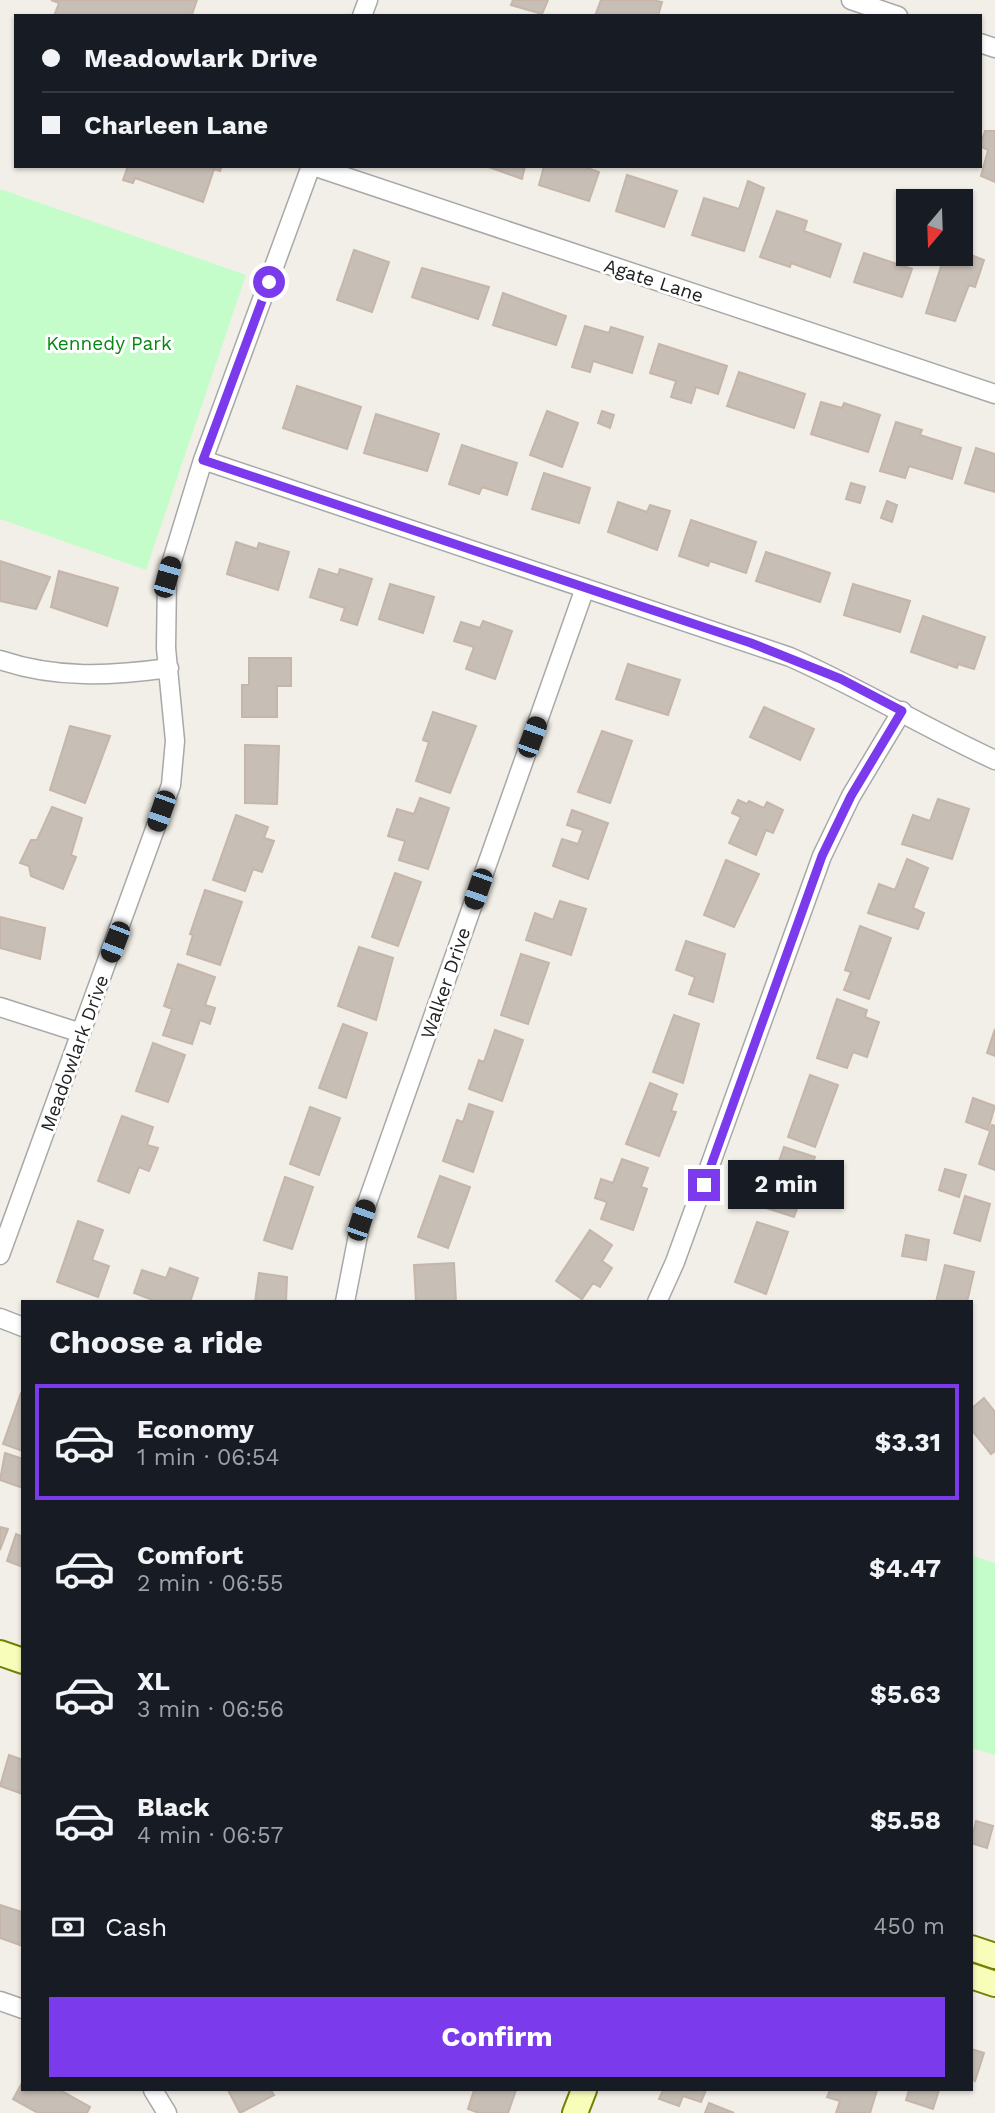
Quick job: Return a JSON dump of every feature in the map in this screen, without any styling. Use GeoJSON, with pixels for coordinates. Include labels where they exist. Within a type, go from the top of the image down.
{"type":"FeatureCollection","features":[{"type":"Feature","properties":{"kind":"street"},"geometry":{"type":"LineString","coordinates":[[851,0],[892,14]]}},
{"type":"Feature","properties":{"kind":"street","name":"Meadowlark Drive"},"geometry":{"type":"LineString","coordinates":[[0,1255],[171,785],[175,741],[165,611],[167,577],[203,460],[311,168]]}},
{"type":"Feature","properties":{"kind":"street","name":"Agate Lane"},"geometry":{"type":"LineString","coordinates":[[318,168],[995,394]]}},
{"type":"Feature","properties":{"kind":"street"},"geometry":{"type":"LineString","coordinates":[[203,460],[790,657],[995,760]]}},
{"type":"Feature","properties":{"kind":"street","name":"Walker Drive"},"geometry":{"type":"LineString","coordinates":[[345,1300],[361,1220],[584,588]]}},
{"type":"Feature","properties":{"kind":"street"},"geometry":{"type":"LineString","coordinates":[[0,660],[57,674],[93,676],[169,668]]}},
{"type":"Feature","properties":{"kind":"street"},"geometry":{"type":"LineString","coordinates":[[658,1300],[675,1262],[822,856],[851,796],[902,711]]}},
{"type":"Feature","properties":{"kind":"street"},"geometry":{"type":"LineString","coordinates":[[0,1007],[81,1033]]}},
{"type":"Feature","properties":{"kind":"street"},"geometry":{"type":"LineString","coordinates":[[0,1318],[21,1326]]}},
{"type":"Feature","properties":{"kind":"street"},"geometry":{"type":"LineString","coordinates":[[0,1653],[21,1660]]}},
{"type":"Feature","properties":{"kind":"street"},"geometry":{"type":"LineString","coordinates":[[973,1949],[995,1956]]}},
{"type":"Feature","properties":{"kind":"street"},"geometry":{"type":"LineString","coordinates":[[973,1977],[995,1984]]}},
{"type":"Feature","properties":{"kind":"street"},"geometry":{"type":"LineString","coordinates":[[0,2001],[21,2008]]}},
{"type":"Feature","properties":{"kind":"street"},"geometry":{"type":"LineString","coordinates":[[154,2091],[167,2113]]}},
{"type":"Feature","properties":{"kind":"street"},"geometry":{"type":"LineString","coordinates":[[576,2113],[584,2091]]}},
{"type":"Feature","properties":{"kind":"green space","name":"Kennedy Park"},"geometry":{"type":"Polygon","coordinates":[[[0,189],[246,275],[146,570],[0,519],[0,189]]]}},
{"type":"Feature","properties":{"kind":"green space"},"geometry":{"type":"Polygon","coordinates":[[[973,1556],[995,1563],[995,1755],[973,1749],[973,1556]]]}},
{"type":"Feature","properties":{"kind":"building"},"geometry":{"type":"Polygon","coordinates":[[[51,0],[197,0],[192,14],[55,14],[59,3],[51,0]]]}},
{"type":"Feature","properties":{"kind":"building"},"geometry":{"type":"Polygon","coordinates":[[[513,0],[548,0],[542,14],[511,5],[513,0]]]}},
{"type":"Feature","properties":{"kind":"building"},"geometry":{"type":"Polygon","coordinates":[[[601,0],[662,2],[659,14],[596,14],[601,0]]]}},
{"type":"Feature","properties":{"kind":"building"},"geometry":{"type":"Polygon","coordinates":[[[985,131],[995,131],[995,182],[981,176],[988,150],[982,147],[985,131]]]}},
{"type":"Feature","properties":{"kind":"building"},"geometry":{"type":"Polygon","coordinates":[[[127,168],[221,168],[220,171],[214,169],[203,202],[135,178],[133,183],[123,180],[127,168]]]}},
{"type":"Feature","properties":{"kind":"building"},"geometry":{"type":"Polygon","coordinates":[[[492,168],[525,168],[522,179],[492,168]]]}},
{"type":"Feature","properties":{"kind":"building"},"geometry":{"type":"Polygon","coordinates":[[[543,168],[588,168],[599,172],[589,201],[539,185],[543,168]]]}},
{"type":"Feature","properties":{"kind":"building"},"geometry":{"type":"Polygon","coordinates":[[[627,175],[677,191],[664,227],[616,211],[627,175]]]}},
{"type":"Feature","properties":{"kind":"building"},"geometry":{"type":"Polygon","coordinates":[[[748,181],[764,188],[744,251],[692,235],[704,198],[739,209],[748,181]]]}},
{"type":"Feature","properties":{"kind":"building"},"geometry":{"type":"Polygon","coordinates":[[[777,211],[807,221],[804,231],[841,244],[830,277],[791,263],[790,267],[760,257],[777,211]]]}},
{"type":"Feature","properties":{"kind":"building"},"geometry":{"type":"Polygon","coordinates":[[[354,250],[389,262],[372,312],[337,300],[354,250]]]}},
{"type":"Feature","properties":{"kind":"building"},"geometry":{"type":"Polygon","coordinates":[[[864,253],[896,264],[896,266],[912,269],[902,297],[854,282],[864,253]]]}},
{"type":"Feature","properties":{"kind":"building"},"geometry":{"type":"Polygon","coordinates":[[[973,256],[984,260],[975,287],[969,285],[955,321],[926,313],[941,266],[973,266],[973,256]]]}},
{"type":"Feature","properties":{"kind":"building"},"geometry":{"type":"Polygon","coordinates":[[[422,268],[489,287],[478,319],[412,297],[422,268]]]}},
{"type":"Feature","properties":{"kind":"building"},"geometry":{"type":"Polygon","coordinates":[[[503,293],[566,316],[556,345],[493,325],[503,293]]]}},
{"type":"Feature","properties":{"kind":"building"},"geometry":{"type":"Polygon","coordinates":[[[585,326],[609,333],[611,327],[643,337],[632,373],[593,361],[590,372],[572,367],[585,326]]]}},
{"type":"Feature","properties":{"kind":"building"},"geometry":{"type":"Polygon","coordinates":[[[659,344],[727,366],[718,394],[696,387],[691,403],[671,397],[676,381],[650,373],[659,344]]]}},
{"type":"Feature","properties":{"kind":"building"},"geometry":{"type":"Polygon","coordinates":[[[739,372],[805,394],[794,428],[727,406],[739,372]]]}},
{"type":"Feature","properties":{"kind":"building"},"geometry":{"type":"Polygon","coordinates":[[[297,386],[361,407],[347,449],[283,428],[297,386]]]}},
{"type":"Feature","properties":{"kind":"building"},"geometry":{"type":"Polygon","coordinates":[[[821,402],[842,408],[844,403],[880,415],[868,452],[811,434],[821,402]]]}},
{"type":"Feature","properties":{"kind":"building"},"geometry":{"type":"Polygon","coordinates":[[[547,411],[578,423],[562,467],[530,455],[547,411]]]}},
{"type":"Feature","properties":{"kind":"building"},"geometry":{"type":"Polygon","coordinates":[[[602,411],[614,415],[610,428],[598,423],[602,411]]]}},
{"type":"Feature","properties":{"kind":"building"},"geometry":{"type":"Polygon","coordinates":[[[376,414],[439,434],[427,471],[364,453],[376,414]]]}},
{"type":"Feature","properties":{"kind":"building"},"geometry":{"type":"Polygon","coordinates":[[[896,422],[922,430],[920,435],[961,448],[952,479],[909,466],[905,478],[880,471],[896,422]]]}},
{"type":"Feature","properties":{"kind":"building"},"geometry":{"type":"Polygon","coordinates":[[[462,445],[517,463],[507,495],[482,487],[479,494],[449,484],[462,445]]]}},
{"type":"Feature","properties":{"kind":"building"},"geometry":{"type":"Polygon","coordinates":[[[976,448],[995,454],[995,492],[965,483],[976,448]]]}},
{"type":"Feature","properties":{"kind":"building"},"geometry":{"type":"Polygon","coordinates":[[[544,473],[590,488],[579,523],[532,509],[544,473]]]}},
{"type":"Feature","properties":{"kind":"building"},"geometry":{"type":"Polygon","coordinates":[[[851,483],[865,487],[860,503],[846,499],[851,483]]]}},
{"type":"Feature","properties":{"kind":"building"},"geometry":{"type":"Polygon","coordinates":[[[887,501],[897,505],[892,522],[881,518],[887,501]]]}},
{"type":"Feature","properties":{"kind":"building"},"geometry":{"type":"Polygon","coordinates":[[[618,502],[647,512],[650,505],[670,511],[657,550],[608,532],[618,502]]]}},
{"type":"Feature","properties":{"kind":"building"},"geometry":{"type":"Polygon","coordinates":[[[691,520],[756,542],[746,573],[710,561],[708,566],[679,556],[691,520]]]}},
{"type":"Feature","properties":{"kind":"building"},"geometry":{"type":"Polygon","coordinates":[[[236,542],[257,549],[259,543],[289,552],[278,590],[227,574],[236,542]]]}},
{"type":"Feature","properties":{"kind":"building"},"geometry":{"type":"Polygon","coordinates":[[[766,552],[830,573],[820,602],[756,581],[766,552]]]}},
{"type":"Feature","properties":{"kind":"building"},"geometry":{"type":"Polygon","coordinates":[[[0,561],[50,577],[36,609],[0,601],[0,561]]]}},
{"type":"Feature","properties":{"kind":"building"},"geometry":{"type":"Polygon","coordinates":[[[319,569],[338,575],[340,569],[372,579],[357,625],[341,620],[345,608],[310,597],[319,569]]]}},
{"type":"Feature","properties":{"kind":"building"},"geometry":{"type":"Polygon","coordinates":[[[59,571],[118,588],[107,626],[51,607],[59,571]]]}},
{"type":"Feature","properties":{"kind":"building"},"geometry":{"type":"Polygon","coordinates":[[[390,584],[434,597],[423,633],[379,619],[390,584]]]}},
{"type":"Feature","properties":{"kind":"building"},"geometry":{"type":"Polygon","coordinates":[[[853,584],[910,601],[900,632],[844,615],[853,584]]]}},
{"type":"Feature","properties":{"kind":"building"},"geometry":{"type":"Polygon","coordinates":[[[923,616],[985,637],[974,669],[958,664],[957,668],[911,652],[923,616]]]}},
{"type":"Feature","properties":{"kind":"building"},"geometry":{"type":"Polygon","coordinates":[[[483,621],[512,631],[495,679],[466,669],[474,647],[454,641],[461,622],[480,628],[483,621]]]}},
{"type":"Feature","properties":{"kind":"building"},"geometry":{"type":"Polygon","coordinates":[[[249,658],[291,658],[291,686],[277,686],[277,717],[242,717],[242,685],[249,685],[249,658]]]}},
{"type":"Feature","properties":{"kind":"building"},"geometry":{"type":"Polygon","coordinates":[[[628,664],[680,680],[668,715],[616,699],[628,664]]]}},
{"type":"Feature","properties":{"kind":"building"},"geometry":{"type":"Polygon","coordinates":[[[764,707],[814,729],[800,760],[750,737],[764,707]]]}},
{"type":"Feature","properties":{"kind":"building"},"geometry":{"type":"Polygon","coordinates":[[[433,712],[476,726],[450,793],[416,781],[429,742],[423,740],[433,712]]]}},
{"type":"Feature","properties":{"kind":"building"},"geometry":{"type":"Polygon","coordinates":[[[70,726],[110,736],[85,803],[50,790],[70,726]]]}},
{"type":"Feature","properties":{"kind":"building"},"geometry":{"type":"Polygon","coordinates":[[[602,731],[632,741],[610,803],[578,792],[602,731]]]}},
{"type":"Feature","properties":{"kind":"building"},"geometry":{"type":"Polygon","coordinates":[[[245,745],[279,746],[277,804],[245,803],[245,745]]]}},
{"type":"Feature","properties":{"kind":"building"},"geometry":{"type":"Polygon","coordinates":[[[420,798],[449,808],[428,869],[399,860],[405,841],[388,836],[397,809],[414,814],[420,798]]]}},
{"type":"Feature","properties":{"kind":"building"},"geometry":{"type":"Polygon","coordinates":[[[938,799],[969,809],[952,859],[902,844],[913,815],[930,821],[938,799]]]}},
{"type":"Feature","properties":{"kind":"building"},"geometry":{"type":"Polygon","coordinates":[[[738,800],[747,804],[749,801],[764,808],[767,802],[783,810],[773,833],[766,830],[756,855],[729,843],[741,817],[732,813],[738,800]]]}},
{"type":"Feature","properties":{"kind":"building"},"geometry":{"type":"Polygon","coordinates":[[[52,807],[82,818],[71,855],[76,857],[63,889],[31,876],[29,866],[20,863],[31,840],[37,840],[52,807]]]}},
{"type":"Feature","properties":{"kind":"building"},"geometry":{"type":"Polygon","coordinates":[[[572,810],[608,823],[588,879],[553,866],[562,839],[578,844],[583,830],[567,825],[572,810]]]}},
{"type":"Feature","properties":{"kind":"building"},"geometry":{"type":"Polygon","coordinates":[[[236,815],[268,827],[264,838],[274,841],[262,872],[253,869],[245,891],[213,880],[236,815]]]}},
{"type":"Feature","properties":{"kind":"building"},"geometry":{"type":"Polygon","coordinates":[[[907,859],[928,868],[913,908],[924,913],[918,929],[868,913],[879,884],[895,890],[907,859]]]}},
{"type":"Feature","properties":{"kind":"building"},"geometry":{"type":"Polygon","coordinates":[[[726,860],[759,874],[734,927],[704,915],[726,860]]]}},
{"type":"Feature","properties":{"kind":"building"},"geometry":{"type":"Polygon","coordinates":[[[395,873],[421,882],[398,946],[372,937],[395,873]]]}},
{"type":"Feature","properties":{"kind":"building"},"geometry":{"type":"Polygon","coordinates":[[[205,890],[242,902],[220,965],[187,954],[193,935],[190,934],[205,890]]]}},
{"type":"Feature","properties":{"kind":"building"},"geometry":{"type":"Polygon","coordinates":[[[560,901],[586,909],[571,955],[526,940],[535,913],[553,920],[560,901]]]}},
{"type":"Feature","properties":{"kind":"building"},"geometry":{"type":"Polygon","coordinates":[[[0,917],[45,928],[40,959],[0,948],[0,917]]]}},
{"type":"Feature","properties":{"kind":"building"},"geometry":{"type":"Polygon","coordinates":[[[860,926],[891,938],[869,999],[844,990],[851,972],[845,970],[860,926]]]}},
{"type":"Feature","properties":{"kind":"building"},"geometry":{"type":"Polygon","coordinates":[[[686,941],[725,954],[713,1002],[689,994],[695,977],[676,970],[686,941]]]}},
{"type":"Feature","properties":{"kind":"building"},"geometry":{"type":"Polygon","coordinates":[[[359,947],[393,958],[376,1020],[338,1006],[359,947]]]}},
{"type":"Feature","properties":{"kind":"building"},"geometry":{"type":"Polygon","coordinates":[[[521,954],[549,963],[528,1024],[501,1015],[521,954]]]}},
{"type":"Feature","properties":{"kind":"building"},"geometry":{"type":"Polygon","coordinates":[[[178,964],[215,977],[205,1005],[215,1008],[210,1024],[200,1020],[192,1044],[163,1035],[172,1009],[164,1006],[178,964]]]}},
{"type":"Feature","properties":{"kind":"building"},"geometry":{"type":"Polygon","coordinates":[[[837,999],[867,1010],[865,1017],[879,1022],[867,1057],[853,1052],[847,1068],[817,1058],[837,999]]]}},
{"type":"Feature","properties":{"kind":"building"},"geometry":{"type":"Polygon","coordinates":[[[674,1015],[699,1024],[683,1083],[653,1072],[674,1015]]]}},
{"type":"Feature","properties":{"kind":"building"},"geometry":{"type":"Polygon","coordinates":[[[343,1024],[367,1033],[346,1098],[319,1088],[343,1024]]]}},
{"type":"Feature","properties":{"kind":"building"},"geometry":{"type":"Polygon","coordinates":[[[995,1029],[995,1056],[987,1053],[995,1029]]]}},
{"type":"Feature","properties":{"kind":"building"},"geometry":{"type":"Polygon","coordinates":[[[495,1030],[523,1040],[502,1101],[469,1089],[479,1060],[484,1062],[495,1030]]]}},
{"type":"Feature","properties":{"kind":"building"},"geometry":{"type":"Polygon","coordinates":[[[153,1043],[185,1055],[168,1102],[136,1091],[153,1043]]]}},
{"type":"Feature","properties":{"kind":"building"},"geometry":{"type":"Polygon","coordinates":[[[810,1075],[838,1085],[815,1147],[788,1137],[810,1075]]]}},
{"type":"Feature","properties":{"kind":"building"},"geometry":{"type":"Polygon","coordinates":[[[650,1083],[677,1094],[671,1111],[676,1112],[659,1156],[626,1144],[650,1083]]]}},
{"type":"Feature","properties":{"kind":"building"},"geometry":{"type":"Polygon","coordinates":[[[973,1098],[995,1106],[988,1130],[966,1122],[973,1098]]]}},
{"type":"Feature","properties":{"kind":"building"},"geometry":{"type":"Polygon","coordinates":[[[469,1104],[493,1112],[473,1172],[443,1161],[457,1120],[463,1122],[469,1104]]]}},
{"type":"Feature","properties":{"kind":"building"},"geometry":{"type":"Polygon","coordinates":[[[310,1107],[340,1118],[319,1175],[290,1164],[310,1107]]]}},
{"type":"Feature","properties":{"kind":"building"},"geometry":{"type":"Polygon","coordinates":[[[122,1116],[153,1127],[147,1145],[158,1148],[149,1171],[139,1167],[129,1193],[98,1181],[122,1116]]]}},
{"type":"Feature","properties":{"kind":"building"},"geometry":{"type":"Polygon","coordinates":[[[992,1125],[995,1126],[995,1170],[979,1164],[992,1125]]]}},
{"type":"Feature","properties":{"kind":"building"},"geometry":{"type":"Polygon","coordinates":[[[784,1147],[815,1157],[794,1217],[763,1207],[784,1147]]]}},
{"type":"Feature","properties":{"kind":"building"},"geometry":{"type":"Polygon","coordinates":[[[622,1159],[648,1168],[641,1187],[647,1189],[633,1230],[601,1219],[607,1202],[595,1198],[601,1179],[613,1183],[622,1159]]]}},
{"type":"Feature","properties":{"kind":"building"},"geometry":{"type":"Polygon","coordinates":[[[945,1169],[966,1175],[959,1197],[939,1190],[945,1169]]]}},
{"type":"Feature","properties":{"kind":"building"},"geometry":{"type":"Polygon","coordinates":[[[440,1176],[470,1187],[448,1248],[418,1237],[440,1176]]]}},
{"type":"Feature","properties":{"kind":"building"},"geometry":{"type":"Polygon","coordinates":[[[285,1177],[313,1187],[292,1249],[264,1240],[285,1177]]]}},
{"type":"Feature","properties":{"kind":"building"},"geometry":{"type":"Polygon","coordinates":[[[965,1196],[990,1204],[980,1241],[954,1233],[965,1196]]]}},
{"type":"Feature","properties":{"kind":"building"},"geometry":{"type":"Polygon","coordinates":[[[78,1221],[103,1230],[92,1260],[109,1266],[98,1297],[57,1282],[78,1221]]]}},
{"type":"Feature","properties":{"kind":"building"},"geometry":{"type":"Polygon","coordinates":[[[757,1222],[788,1232],[766,1294],[735,1282],[757,1222]]]}},
{"type":"Feature","properties":{"kind":"building"},"geometry":{"type":"Polygon","coordinates":[[[590,1230],[612,1245],[602,1261],[612,1268],[600,1287],[593,1283],[582,1299],[556,1281],[590,1230]]]}},
{"type":"Feature","properties":{"kind":"building"},"geometry":{"type":"Polygon","coordinates":[[[906,1235],[929,1240],[926,1260],[902,1256],[906,1235]]]}},
{"type":"Feature","properties":{"kind":"building"},"geometry":{"type":"Polygon","coordinates":[[[454,1263],[456,1300],[416,1300],[414,1265],[454,1263]]]}},
{"type":"Feature","properties":{"kind":"building"},"geometry":{"type":"Polygon","coordinates":[[[945,1265],[974,1272],[967,1300],[936,1300],[945,1265]]]}},
{"type":"Feature","properties":{"kind":"building"},"geometry":{"type":"Polygon","coordinates":[[[170,1268],[198,1278],[191,1300],[153,1300],[134,1293],[142,1270],[166,1278],[170,1268]]]}},
{"type":"Feature","properties":{"kind":"building"},"geometry":{"type":"Polygon","coordinates":[[[259,1273],[287,1277],[286,1300],[255,1300],[259,1273]]]}},
{"type":"Feature","properties":{"kind":"building"},"geometry":{"type":"Polygon","coordinates":[[[21,1393],[21,1450],[3,1444],[21,1393]]]}},
{"type":"Feature","properties":{"kind":"building"},"geometry":{"type":"Polygon","coordinates":[[[984,1398],[995,1412],[995,1451],[991,1454],[973,1432],[973,1407],[984,1398]]]}},
{"type":"Feature","properties":{"kind":"building"},"geometry":{"type":"Polygon","coordinates":[[[5,1453],[21,1458],[21,1487],[0,1480],[5,1453]]]}},
{"type":"Feature","properties":{"kind":"building"},"geometry":{"type":"Polygon","coordinates":[[[0,1527],[8,1529],[0,1550],[0,1527]]]}},
{"type":"Feature","properties":{"kind":"building"},"geometry":{"type":"Polygon","coordinates":[[[16,1534],[21,1536],[21,1566],[7,1561],[16,1534]]]}},
{"type":"Feature","properties":{"kind":"building"},"geometry":{"type":"Polygon","coordinates":[[[9,1755],[21,1759],[21,1793],[0,1786],[9,1755]]]}},
{"type":"Feature","properties":{"kind":"building"},"geometry":{"type":"Polygon","coordinates":[[[976,1821],[993,1826],[987,1848],[973,1844],[976,1821]]]}},
{"type":"Feature","properties":{"kind":"building"},"geometry":{"type":"Polygon","coordinates":[[[0,1905],[21,1912],[21,1945],[0,1938],[0,1905]]]}},
{"type":"Feature","properties":{"kind":"building"},"geometry":{"type":"Polygon","coordinates":[[[973,2050],[984,2053],[975,2081],[973,2080],[973,2050]]]}},
{"type":"Feature","properties":{"kind":"building"},"geometry":{"type":"Polygon","coordinates":[[[21,2085],[21,2091],[62,2091],[90,2107],[87,2113],[38,2113],[13,2099],[21,2085]]]}},
{"type":"Feature","properties":{"kind":"building"},"geometry":{"type":"Polygon","coordinates":[[[229,2091],[272,2091],[274,2095],[240,2113],[229,2091]]]}},
{"type":"Feature","properties":{"kind":"building"},"geometry":{"type":"Polygon","coordinates":[[[474,2091],[516,2091],[508,2113],[479,2113],[468,2109],[474,2091]]]}},
{"type":"Feature","properties":{"kind":"building"},"geometry":{"type":"Polygon","coordinates":[[[663,2091],[706,2091],[701,2102],[683,2096],[679,2106],[659,2099],[663,2091]]]}},
{"type":"Feature","properties":{"kind":"building"},"geometry":{"type":"Polygon","coordinates":[[[830,2091],[877,2091],[870,2113],[836,2113],[840,2101],[827,2097],[830,2091]]]}},
{"type":"Feature","properties":{"kind":"building"},"geometry":{"type":"Polygon","coordinates":[[[909,2091],[939,2091],[933,2109],[906,2100],[909,2091]]]}},
{"type":"Feature","properties":{"kind":"building"},"geometry":{"type":"Polygon","coordinates":[[[709,2103],[734,2113],[705,2113],[709,2103]]]}},
{"type":"Feature","properties":{"kind":"route"},"geometry":{"type":"LineString","coordinates":[[269,282],[203,460],[790,657],[841,679],[902,711],[851,796],[822,856],[704,1185]]}}]}
